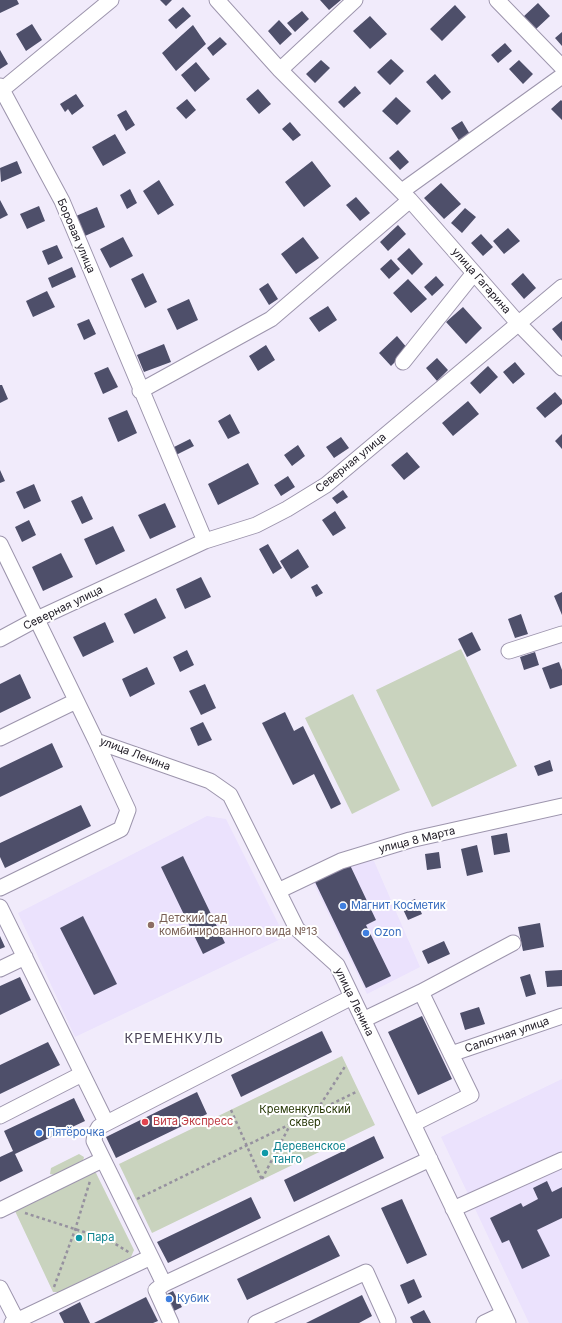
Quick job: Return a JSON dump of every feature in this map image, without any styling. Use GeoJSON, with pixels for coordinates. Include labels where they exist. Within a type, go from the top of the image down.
{"type":"FeatureCollection","features":[{"type":"Feature","properties":{"kind":"street"},"geometry":{"type":"LineString","coordinates":[[1,88],[111,0]]}},
{"type":"Feature","properties":{"kind":"street","name":"улица Гагарина"},"geometry":{"type":"LineString","coordinates":[[217,0],[280,70],[406,196],[518,323],[562,368]]}},
{"type":"Feature","properties":{"kind":"street"},"geometry":{"type":"LineString","coordinates":[[280,70],[355,0]]}},
{"type":"Feature","properties":{"kind":"street"},"geometry":{"type":"LineString","coordinates":[[497,0],[562,67]]}},
{"type":"Feature","properties":{"kind":"street"},"geometry":{"type":"LineString","coordinates":[[140,391],[271,319],[406,196],[562,76]]}},
{"type":"Feature","properties":{"kind":"street","name":"Боровая улица"},"geometry":{"type":"LineString","coordinates":[[1,88],[62,201],[140,391],[204,541]]}},
{"type":"Feature","properties":{"kind":"street"},"geometry":{"type":"LineString","coordinates":[[403,362],[474,272]]}},
{"type":"Feature","properties":{"kind":"street","name":"Северная улица"},"geometry":{"type":"LineString","coordinates":[[0,639],[37,619],[204,541],[256,525],[287,509],[326,485],[518,323],[562,288]]}},
{"type":"Feature","properties":{"kind":"street","name":"улица Ленина"},"geometry":{"type":"LineString","coordinates":[[0,544],[96,741],[210,781],[230,795],[297,929],[337,965],[506,1318]]}},
{"type":"Feature","properties":{"kind":"street"},"geometry":{"type":"LineString","coordinates":[[509,651],[562,634]]}},
{"type":"Feature","properties":{"kind":"street"},"geometry":{"type":"LineString","coordinates":[[0,738],[76,701]]}},
{"type":"Feature","properties":{"kind":"street"},"geometry":{"type":"LineString","coordinates":[[0,888],[121,829],[128,810],[96,741]]}},
{"type":"Feature","properties":{"kind":"street","name":"улица 8 Марта"},"geometry":{"type":"LineString","coordinates":[[278,891],[341,861],[410,840],[562,806]]}},
{"type":"Feature","properties":{"kind":"street"},"geometry":{"type":"LineString","coordinates":[[0,907],[106,1122]]}},
{"type":"Feature","properties":{"kind":"street"},"geometry":{"type":"LineString","coordinates":[[364,1020],[421,992],[513,943]]}},
{"type":"Feature","properties":{"kind":"street"},"geometry":{"type":"LineString","coordinates":[[0,969],[24,957]]}},
{"type":"Feature","properties":{"kind":"street"},"geometry":{"type":"LineString","coordinates":[[413,1124],[471,1095],[421,992]]}},
{"type":"Feature","properties":{"kind":"street"},"geometry":{"type":"LineString","coordinates":[[164,1284],[94,1141],[95,1134],[99,1127],[106,1122],[352,997]]}},
{"type":"Feature","properties":{"kind":"street","name":"Салютная улица"},"geometry":{"type":"LineString","coordinates":[[451,1054],[562,1016]]}},
{"type":"Feature","properties":{"kind":"street"},"geometry":{"type":"LineString","coordinates":[[0,1116],[82,1074]]}},
{"type":"Feature","properties":{"kind":"street"},"geometry":{"type":"LineString","coordinates":[[170,1323],[156,1290],[164,1284],[430,1159]]}},
{"type":"Feature","properties":{"kind":"street"},"geometry":{"type":"LineString","coordinates":[[0,1210],[102,1160]]}},
{"type":"Feature","properties":{"kind":"street"},"geometry":{"type":"LineString","coordinates":[[453,1209],[562,1160]]}},
{"type":"Feature","properties":{"kind":"street"},"geometry":{"type":"LineString","coordinates":[[0,1288],[15,1322],[151,1257]]}},
{"type":"Feature","properties":{"kind":"street"},"geometry":{"type":"LineString","coordinates":[[256,1323],[366,1272],[387,1322]]}},
{"type":"Feature","properties":{"kind":"street"},"geometry":{"type":"LineString","coordinates":[[484,1323],[506,1318]]}},
{"type":"Feature","properties":{"kind":"path"},"geometry":{"type":"LineString","coordinates":[[316,1111],[346,1065]]}},
{"type":"Feature","properties":{"kind":"path"},"geometry":{"type":"LineString","coordinates":[[136,1200],[358,1091]]}},
{"type":"Feature","properties":{"kind":"path"},"geometry":{"type":"LineString","coordinates":[[231,1110],[262,1180],[290,1124]]}},
{"type":"Feature","properties":{"kind":"path"},"geometry":{"type":"LineString","coordinates":[[54,1287],[76,1230],[92,1174]]}},
{"type":"Feature","properties":{"kind":"path"},"geometry":{"type":"LineString","coordinates":[[24,1213],[109,1240],[130,1253]]}},
{"type":"Feature","properties":{"kind":"shaded area","name":"Детский сад комбинированного вида №13"},"geometry":{"type":"Polygon","coordinates":[[[207,816],[226,819],[285,937],[75,1037],[18,913],[207,816]]]}},
{"type":"Feature","properties":{"kind":"shaded area"},"geometry":{"type":"Polygon","coordinates":[[[374,861],[420,967],[367,994],[313,882],[350,863],[374,861]]]}},
{"type":"Feature","properties":{"kind":"shaded area"},"geometry":{"type":"Polygon","coordinates":[[[562,1079],[562,1323],[529,1323],[441,1137],[562,1079]]]}},
{"type":"Feature","properties":{"kind":"green space"},"geometry":{"type":"Polygon","coordinates":[[[461,649],[517,766],[432,807],[376,690],[461,649]]]}},
{"type":"Feature","properties":{"kind":"green space"},"geometry":{"type":"Polygon","coordinates":[[[353,694],[400,790],[352,814],[305,718],[353,694]]]}},
{"type":"Feature","properties":{"kind":"green space","name":"Кременкульский сквер"},"geometry":{"type":"Polygon","coordinates":[[[342,1056],[375,1125],[152,1233],[119,1164],[342,1056]]]}},
{"type":"Feature","properties":{"kind":"green space"},"geometry":{"type":"Polygon","coordinates":[[[79,1154],[84,1157],[83,1161],[55,1175],[50,1174],[51,1168],[79,1154]]]}},
{"type":"Feature","properties":{"kind":"green space"},"geometry":{"type":"Polygon","coordinates":[[[90,1170],[96,1173],[134,1250],[131,1257],[60,1292],[53,1292],[15,1211],[18,1204],[90,1170]]]}},
{"type":"Feature","properties":{"kind":"building"},"geometry":{"type":"Polygon","coordinates":[[[0,0],[17,0],[19,4],[0,13],[0,0]]]}},
{"type":"Feature","properties":{"kind":"building"},"geometry":{"type":"Polygon","coordinates":[[[160,0],[172,0],[166,6],[160,0]]]}},
{"type":"Feature","properties":{"kind":"building"},"geometry":{"type":"Polygon","coordinates":[[[320,0],[341,0],[329,10],[320,0]]]}},
{"type":"Feature","properties":{"kind":"building"},"geometry":{"type":"Polygon","coordinates":[[[538,3],[550,16],[535,30],[523,17],[538,3]]]}},
{"type":"Feature","properties":{"kind":"building"},"geometry":{"type":"Polygon","coordinates":[[[455,5],[466,17],[442,41],[430,29],[455,5]]]}},
{"type":"Feature","properties":{"kind":"building"},"geometry":{"type":"Polygon","coordinates":[[[183,7],[191,16],[176,29],[168,20],[183,7]]]}},
{"type":"Feature","properties":{"kind":"building"},"geometry":{"type":"Polygon","coordinates":[[[302,11],[309,19],[295,32],[287,23],[302,11]]]}},
{"type":"Feature","properties":{"kind":"building"},"geometry":{"type":"Polygon","coordinates":[[[370,16],[387,34],[370,49],[353,31],[370,16]]]}},
{"type":"Feature","properties":{"kind":"building"},"geometry":{"type":"Polygon","coordinates":[[[279,20],[292,34],[280,45],[268,31],[279,20]]]}},
{"type":"Feature","properties":{"kind":"building"},"geometry":{"type":"Polygon","coordinates":[[[32,24],[42,40],[26,51],[16,34],[32,24]]]}},
{"type":"Feature","properties":{"kind":"building"},"geometry":{"type":"Polygon","coordinates":[[[193,25],[206,44],[176,71],[162,53],[193,25]]]}},
{"type":"Feature","properties":{"kind":"building"},"geometry":{"type":"Polygon","coordinates":[[[562,32],[562,46],[555,38],[562,32]]]}},
{"type":"Feature","properties":{"kind":"building"},"geometry":{"type":"Polygon","coordinates":[[[220,37],[227,44],[213,56],[207,48],[220,37]]]}},
{"type":"Feature","properties":{"kind":"building"},"geometry":{"type":"Polygon","coordinates":[[[505,43],[512,51],[498,63],[491,55],[505,43]]]}},
{"type":"Feature","properties":{"kind":"building"},"geometry":{"type":"Polygon","coordinates":[[[0,50],[8,64],[0,69],[0,50]]]}},
{"type":"Feature","properties":{"kind":"building"},"geometry":{"type":"Polygon","coordinates":[[[391,59],[404,71],[390,85],[377,72],[391,59]]]}},
{"type":"Feature","properties":{"kind":"building"},"geometry":{"type":"Polygon","coordinates":[[[321,60],[330,68],[315,83],[306,74],[321,60]]]}},
{"type":"Feature","properties":{"kind":"building"},"geometry":{"type":"Polygon","coordinates":[[[519,60],[533,74],[523,84],[509,69],[519,60]]]}},
{"type":"Feature","properties":{"kind":"building"},"geometry":{"type":"Polygon","coordinates":[[[196,62],[210,79],[195,92],[181,75],[196,62]]]}},
{"type":"Feature","properties":{"kind":"building"},"geometry":{"type":"Polygon","coordinates":[[[435,74],[451,92],[442,100],[426,82],[435,74]]]}},
{"type":"Feature","properties":{"kind":"building"},"geometry":{"type":"Polygon","coordinates":[[[355,86],[361,93],[344,108],[338,102],[355,86]]]}},
{"type":"Feature","properties":{"kind":"building"},"geometry":{"type":"Polygon","coordinates":[[[258,89],[271,104],[259,114],[246,99],[258,89]]]}},
{"type":"Feature","properties":{"kind":"building"},"geometry":{"type":"Polygon","coordinates":[[[76,94],[84,106],[72,115],[68,109],[65,112],[60,104],[76,94]]]}},
{"type":"Feature","properties":{"kind":"building"},"geometry":{"type":"Polygon","coordinates":[[[396,97],[411,111],[397,125],[382,111],[396,97]]]}},
{"type":"Feature","properties":{"kind":"building"},"geometry":{"type":"Polygon","coordinates":[[[187,99],[196,110],[186,119],[176,108],[187,99]]]}},
{"type":"Feature","properties":{"kind":"building"},"geometry":{"type":"Polygon","coordinates":[[[561,100],[562,101],[562,120],[551,109],[561,100]]]}},
{"type":"Feature","properties":{"kind":"building"},"geometry":{"type":"Polygon","coordinates":[[[126,110],[135,125],[126,131],[117,115],[126,110]]]}},
{"type":"Feature","properties":{"kind":"building"},"geometry":{"type":"Polygon","coordinates":[[[462,121],[471,136],[460,142],[451,128],[462,121]]]}},
{"type":"Feature","properties":{"kind":"building"},"geometry":{"type":"Polygon","coordinates":[[[290,122],[301,135],[293,141],[282,129],[290,122]]]}},
{"type":"Feature","properties":{"kind":"building"},"geometry":{"type":"Polygon","coordinates":[[[115,134],[126,153],[103,166],[92,147],[115,134]]]}},
{"type":"Feature","properties":{"kind":"building"},"geometry":{"type":"Polygon","coordinates":[[[398,150],[409,162],[400,170],[389,158],[398,150]]]}},
{"type":"Feature","properties":{"kind":"building"},"geometry":{"type":"Polygon","coordinates":[[[17,161],[22,173],[1,182],[0,168],[17,161]]]}},
{"type":"Feature","properties":{"kind":"building"},"geometry":{"type":"Polygon","coordinates":[[[312,161],[331,186],[304,207],[285,182],[312,161]]]}},
{"type":"Feature","properties":{"kind":"building"},"geometry":{"type":"Polygon","coordinates":[[[159,180],[174,205],[158,215],[143,191],[159,180]]]}},
{"type":"Feature","properties":{"kind":"building"},"geometry":{"type":"Polygon","coordinates":[[[441,183],[461,204],[444,219],[424,198],[441,183]]]}},
{"type":"Feature","properties":{"kind":"building"},"geometry":{"type":"Polygon","coordinates":[[[130,189],[137,203],[127,209],[120,195],[130,189]]]}},
{"type":"Feature","properties":{"kind":"building"},"geometry":{"type":"Polygon","coordinates":[[[356,197],[370,213],[360,221],[346,205],[356,197]]]}},
{"type":"Feature","properties":{"kind":"building"},"geometry":{"type":"Polygon","coordinates":[[[0,200],[8,215],[0,219],[0,200]]]}},
{"type":"Feature","properties":{"kind":"building"},"geometry":{"type":"Polygon","coordinates":[[[39,206],[45,221],[27,229],[20,214],[39,206]]]}},
{"type":"Feature","properties":{"kind":"building"},"geometry":{"type":"Polygon","coordinates":[[[97,207],[105,227],[85,236],[76,216],[97,207]]]}},
{"type":"Feature","properties":{"kind":"building"},"geometry":{"type":"Polygon","coordinates":[[[465,208],[476,217],[462,233],[451,223],[465,208]]]}},
{"type":"Feature","properties":{"kind":"building"},"geometry":{"type":"Polygon","coordinates":[[[398,225],[406,234],[388,251],[380,242],[398,225]]]}},
{"type":"Feature","properties":{"kind":"building"},"geometry":{"type":"Polygon","coordinates":[[[508,228],[520,241],[504,254],[493,241],[508,228]]]}},
{"type":"Feature","properties":{"kind":"building"},"geometry":{"type":"Polygon","coordinates":[[[481,234],[493,247],[483,256],[471,243],[481,234]]]}},
{"type":"Feature","properties":{"kind":"building"},"geometry":{"type":"Polygon","coordinates":[[[123,237],[133,256],[110,268],[100,249],[123,237]]]}},
{"type":"Feature","properties":{"kind":"building"},"geometry":{"type":"Polygon","coordinates":[[[303,237],[319,258],[296,274],[281,254],[303,237]]]}},
{"type":"Feature","properties":{"kind":"building"},"geometry":{"type":"Polygon","coordinates":[[[57,245],[63,258],[48,265],[42,251],[57,245]]]}},
{"type":"Feature","properties":{"kind":"building"},"geometry":{"type":"Polygon","coordinates":[[[409,248],[423,264],[412,275],[397,259],[409,248]]]}},
{"type":"Feature","properties":{"kind":"building"},"geometry":{"type":"Polygon","coordinates":[[[391,259],[400,269],[389,279],[380,269],[391,259]]]}},
{"type":"Feature","properties":{"kind":"building"},"geometry":{"type":"Polygon","coordinates":[[[72,267],[76,277],[52,288],[48,278],[72,267]]]}},
{"type":"Feature","properties":{"kind":"building"},"geometry":{"type":"Polygon","coordinates":[[[143,273],[157,302],[145,308],[131,279],[143,273]]]}},
{"type":"Feature","properties":{"kind":"building"},"geometry":{"type":"Polygon","coordinates":[[[523,273],[536,288],[524,299],[511,284],[523,273]]]}},
{"type":"Feature","properties":{"kind":"building"},"geometry":{"type":"Polygon","coordinates":[[[436,276],[444,285],[432,296],[424,287],[436,276]]]}},
{"type":"Feature","properties":{"kind":"building"},"geometry":{"type":"Polygon","coordinates":[[[408,279],[427,299],[411,313],[393,293],[408,279]]]}},
{"type":"Feature","properties":{"kind":"building"},"geometry":{"type":"Polygon","coordinates":[[[268,283],[278,299],[269,305],[259,289],[268,283]]]}},
{"type":"Feature","properties":{"kind":"building"},"geometry":{"type":"Polygon","coordinates":[[[47,291],[55,307],[33,317],[26,301],[47,291]]]}},
{"type":"Feature","properties":{"kind":"building"},"geometry":{"type":"Polygon","coordinates":[[[189,299],[198,320],[177,330],[167,309],[189,299]]]}},
{"type":"Feature","properties":{"kind":"building"},"geometry":{"type":"Polygon","coordinates":[[[328,306],[337,320],[319,332],[309,318],[328,306]]]}},
{"type":"Feature","properties":{"kind":"building"},"geometry":{"type":"Polygon","coordinates":[[[463,307],[482,328],[466,344],[446,322],[463,307]]]}},
{"type":"Feature","properties":{"kind":"building"},"geometry":{"type":"Polygon","coordinates":[[[89,319],[96,334],[84,340],[77,324],[89,319]]]}},
{"type":"Feature","properties":{"kind":"building"},"geometry":{"type":"Polygon","coordinates":[[[562,321],[562,341],[552,329],[562,321]]]}},
{"type":"Feature","properties":{"kind":"building"},"geometry":{"type":"Polygon","coordinates":[[[397,336],[408,349],[391,366],[379,353],[397,336]]]}},
{"type":"Feature","properties":{"kind":"building"},"geometry":{"type":"Polygon","coordinates":[[[164,344],[171,362],[144,372],[137,355],[164,344]]]}},
{"type":"Feature","properties":{"kind":"building"},"geometry":{"type":"Polygon","coordinates":[[[266,345],[275,360],[258,371],[249,356],[266,345]]]}},
{"type":"Feature","properties":{"kind":"building"},"geometry":{"type":"Polygon","coordinates":[[[437,358],[448,370],[437,381],[426,368],[437,358]]]}},
{"type":"Feature","properties":{"kind":"building"},"geometry":{"type":"Polygon","coordinates":[[[515,362],[525,374],[513,384],[503,372],[515,362]]]}},
{"type":"Feature","properties":{"kind":"building"},"geometry":{"type":"Polygon","coordinates":[[[488,366],[498,377],[480,394],[470,383],[488,366]]]}},
{"type":"Feature","properties":{"kind":"building"},"geometry":{"type":"Polygon","coordinates":[[[108,367],[118,387],[103,394],[94,373],[108,367]]]}},
{"type":"Feature","properties":{"kind":"building"},"geometry":{"type":"Polygon","coordinates":[[[0,385],[2,385],[8,399],[0,403],[0,385]]]}},
{"type":"Feature","properties":{"kind":"building"},"geometry":{"type":"Polygon","coordinates":[[[555,392],[562,400],[562,404],[545,418],[536,408],[555,392]]]}},
{"type":"Feature","properties":{"kind":"building"},"geometry":{"type":"Polygon","coordinates":[[[468,401],[479,414],[453,436],[442,423],[468,401]]]}},
{"type":"Feature","properties":{"kind":"building"},"geometry":{"type":"Polygon","coordinates":[[[127,410],[137,433],[118,442],[108,418],[127,410]]]}},
{"type":"Feature","properties":{"kind":"building"},"geometry":{"type":"Polygon","coordinates":[[[230,414],[240,433],[228,439],[218,421],[230,414]]]}},
{"type":"Feature","properties":{"kind":"building"},"geometry":{"type":"Polygon","coordinates":[[[562,434],[562,449],[555,441],[562,434]]]}},
{"type":"Feature","properties":{"kind":"building"},"geometry":{"type":"Polygon","coordinates":[[[341,437],[349,448],[334,458],[326,447],[341,437]]]}},
{"type":"Feature","properties":{"kind":"building"},"geometry":{"type":"Polygon","coordinates":[[[190,439],[194,446],[174,456],[170,449],[190,439]]]}},
{"type":"Feature","properties":{"kind":"building"},"geometry":{"type":"Polygon","coordinates":[[[298,445],[305,456],[292,466],[284,455],[298,445]]]}},
{"type":"Feature","properties":{"kind":"building"},"geometry":{"type":"Polygon","coordinates":[[[407,452],[420,467],[404,480],[391,465],[407,452]]]}},
{"type":"Feature","properties":{"kind":"building"},"geometry":{"type":"Polygon","coordinates":[[[248,463],[259,484],[218,505],[208,484],[248,463]]]}},
{"type":"Feature","properties":{"kind":"building"},"geometry":{"type":"Polygon","coordinates":[[[0,470],[5,481],[0,483],[0,470]]]}},
{"type":"Feature","properties":{"kind":"building"},"geometry":{"type":"Polygon","coordinates":[[[288,476],[295,487],[281,496],[274,485],[288,476]]]}},
{"type":"Feature","properties":{"kind":"building"},"geometry":{"type":"Polygon","coordinates":[[[34,484],[41,501],[24,509],[16,492],[34,484]]]}},
{"type":"Feature","properties":{"kind":"building"},"geometry":{"type":"Polygon","coordinates":[[[343,490],[348,497],[337,504],[332,498],[343,490]]]}},
{"type":"Feature","properties":{"kind":"building"},"geometry":{"type":"Polygon","coordinates":[[[82,496],[93,519],[82,524],[71,501],[82,496]]]}},
{"type":"Feature","properties":{"kind":"building"},"geometry":{"type":"Polygon","coordinates":[[[165,503],[176,527],[150,539],[138,515],[165,503]]]}},
{"type":"Feature","properties":{"kind":"building"},"geometry":{"type":"Polygon","coordinates":[[[335,511],[346,528],[333,536],[322,520],[335,511]]]}},
{"type":"Feature","properties":{"kind":"building"},"geometry":{"type":"Polygon","coordinates":[[[29,520],[36,535],[22,542],[15,527],[29,520]]]}},
{"type":"Feature","properties":{"kind":"building"},"geometry":{"type":"Polygon","coordinates":[[[113,526],[125,551],[96,565],[84,539],[113,526]]]}},
{"type":"Feature","properties":{"kind":"building"},"geometry":{"type":"Polygon","coordinates":[[[268,544],[282,568],[273,574],[259,549],[268,544]]]}},
{"type":"Feature","properties":{"kind":"building"},"geometry":{"type":"Polygon","coordinates":[[[298,549],[309,567],[291,579],[280,561],[298,549]]]}},
{"type":"Feature","properties":{"kind":"building"},"geometry":{"type":"Polygon","coordinates":[[[61,553],[73,577],[43,591],[32,567],[61,553]]]}},
{"type":"Feature","properties":{"kind":"building"},"geometry":{"type":"Polygon","coordinates":[[[201,577],[211,597],[185,609],[176,589],[201,577]]]}},
{"type":"Feature","properties":{"kind":"building"},"geometry":{"type":"Polygon","coordinates":[[[317,584],[323,593],[316,597],[311,587],[317,584]]]}},
{"type":"Feature","properties":{"kind":"building"},"geometry":{"type":"Polygon","coordinates":[[[562,592],[562,615],[554,596],[562,592]]]}},
{"type":"Feature","properties":{"kind":"building"},"geometry":{"type":"Polygon","coordinates":[[[156,598],[166,618],[134,634],[124,614],[156,598]]]}},
{"type":"Feature","properties":{"kind":"building"},"geometry":{"type":"Polygon","coordinates":[[[521,614],[528,634],[515,638],[508,619],[521,614]]]}},
{"type":"Feature","properties":{"kind":"building"},"geometry":{"type":"Polygon","coordinates":[[[105,622],[114,642],[83,657],[73,637],[105,622]]]}},
{"type":"Feature","properties":{"kind":"building"},"geometry":{"type":"Polygon","coordinates":[[[472,632],[481,650],[467,657],[458,639],[472,632]]]}},
{"type":"Feature","properties":{"kind":"building"},"geometry":{"type":"Polygon","coordinates":[[[187,650],[194,665],[180,672],[173,657],[187,650]]]}},
{"type":"Feature","properties":{"kind":"building"},"geometry":{"type":"Polygon","coordinates":[[[535,652],[539,665],[524,670],[520,657],[535,652]]]}},
{"type":"Feature","properties":{"kind":"building"},"geometry":{"type":"Polygon","coordinates":[[[559,662],[562,670],[562,685],[550,689],[542,668],[559,662]]]}},
{"type":"Feature","properties":{"kind":"building"},"geometry":{"type":"Polygon","coordinates":[[[147,667],[155,684],[130,697],[122,679],[147,667]]]}},
{"type":"Feature","properties":{"kind":"building"},"geometry":{"type":"Polygon","coordinates":[[[20,674],[31,698],[0,713],[0,684],[20,674]]]}},
{"type":"Feature","properties":{"kind":"building"},"geometry":{"type":"Polygon","coordinates":[[[205,684],[216,708],[201,715],[189,691],[205,684]]]}},
{"type":"Feature","properties":{"kind":"building"},"geometry":{"type":"Polygon","coordinates":[[[285,712],[294,731],[303,726],[341,804],[331,809],[314,774],[293,785],[262,723],[285,712]]]}},
{"type":"Feature","properties":{"kind":"building"},"geometry":{"type":"Polygon","coordinates":[[[203,722],[212,740],[198,746],[190,728],[203,722]]]}},
{"type":"Feature","properties":{"kind":"building"},"geometry":{"type":"Polygon","coordinates":[[[52,743],[63,767],[0,797],[0,768],[52,743]]]}},
{"type":"Feature","properties":{"kind":"building"},"geometry":{"type":"Polygon","coordinates":[[[550,760],[553,771],[538,776],[534,766],[550,760]]]}},
{"type":"Feature","properties":{"kind":"building"},"geometry":{"type":"Polygon","coordinates":[[[81,805],[91,826],[5,868],[0,857],[0,843],[81,805]]]}},
{"type":"Feature","properties":{"kind":"building"},"geometry":{"type":"Polygon","coordinates":[[[507,833],[510,852],[494,855],[491,836],[507,833]]]}},
{"type":"Feature","properties":{"kind":"building"},"geometry":{"type":"Polygon","coordinates":[[[477,845],[483,872],[467,876],[461,849],[477,845]]]}},
{"type":"Feature","properties":{"kind":"building"},"geometry":{"type":"Polygon","coordinates":[[[439,852],[441,868],[427,870],[425,854],[439,852]]]}},
{"type":"Feature","properties":{"kind":"building"},"geometry":{"type":"Polygon","coordinates":[[[183,856],[225,943],[203,954],[161,867],[183,856]]]}},
{"type":"Feature","properties":{"kind":"building"},"geometry":{"type":"Polygon","coordinates":[[[350,865],[376,920],[366,925],[391,976],[366,988],[315,882],[350,865]]]}},
{"type":"Feature","properties":{"kind":"building"},"geometry":{"type":"Polygon","coordinates":[[[415,899],[422,914],[408,920],[401,905],[415,899]]]}},
{"type":"Feature","properties":{"kind":"building"},"geometry":{"type":"Polygon","coordinates":[[[83,916],[117,984],[94,995],[60,928],[83,916]]]}},
{"type":"Feature","properties":{"kind":"building"},"geometry":{"type":"Polygon","coordinates":[[[540,923],[544,947],[523,951],[518,927],[540,923]]]}},
{"type":"Feature","properties":{"kind":"building"},"geometry":{"type":"Polygon","coordinates":[[[0,936],[5,947],[0,949],[0,936]]]}},
{"type":"Feature","properties":{"kind":"building"},"geometry":{"type":"Polygon","coordinates":[[[444,941],[450,954],[428,964],[422,951],[444,941]]]}},
{"type":"Feature","properties":{"kind":"building"},"geometry":{"type":"Polygon","coordinates":[[[562,970],[562,986],[547,987],[545,971],[562,970]]]}},
{"type":"Feature","properties":{"kind":"building"},"geometry":{"type":"Polygon","coordinates":[[[530,974],[536,994],[526,997],[520,977],[530,974]]]}},
{"type":"Feature","properties":{"kind":"building"},"geometry":{"type":"Polygon","coordinates":[[[20,977],[31,1000],[0,1015],[0,986],[20,977]]]}},
{"type":"Feature","properties":{"kind":"building"},"geometry":{"type":"Polygon","coordinates":[[[479,1007],[485,1024],[465,1030],[460,1013],[479,1007]]]}},
{"type":"Feature","properties":{"kind":"building"},"geometry":{"type":"Polygon","coordinates":[[[422,1016],[452,1079],[418,1095],[388,1032],[422,1016]]]}},
{"type":"Feature","properties":{"kind":"building"},"geometry":{"type":"Polygon","coordinates":[[[322,1031],[332,1052],[241,1097],[231,1075],[322,1031]]]}},
{"type":"Feature","properties":{"kind":"building"},"geometry":{"type":"Polygon","coordinates":[[[48,1042],[60,1065],[0,1094],[0,1065],[48,1042]]]}},
{"type":"Feature","properties":{"kind":"building"},"geometry":{"type":"Polygon","coordinates":[[[197,1092],[207,1114],[116,1158],[106,1137],[197,1092]]]}},
{"type":"Feature","properties":{"kind":"building"},"geometry":{"type":"Polygon","coordinates":[[[74,1098],[85,1121],[15,1154],[23,1171],[0,1182],[0,1157],[13,1151],[4,1131],[74,1098]]]}},
{"type":"Feature","properties":{"kind":"building"},"geometry":{"type":"Polygon","coordinates":[[[374,1136],[384,1158],[294,1202],[284,1180],[374,1136]]]}},
{"type":"Feature","properties":{"kind":"building"},"geometry":{"type":"Polygon","coordinates":[[[547,1181],[552,1192],[562,1187],[562,1218],[537,1230],[550,1256],[522,1269],[509,1240],[502,1243],[490,1218],[521,1203],[523,1207],[538,1199],[533,1188],[547,1181]]]}},
{"type":"Feature","properties":{"kind":"building"},"geometry":{"type":"Polygon","coordinates":[[[251,1197],[261,1218],[168,1263],[157,1242],[251,1197]]]}},
{"type":"Feature","properties":{"kind":"building"},"geometry":{"type":"Polygon","coordinates":[[[402,1199],[427,1255],[407,1264],[381,1208],[402,1199]]]}},
{"type":"Feature","properties":{"kind":"building"},"geometry":{"type":"Polygon","coordinates":[[[329,1235],[340,1256],[247,1300],[237,1279],[329,1235]]]}},
{"type":"Feature","properties":{"kind":"building"},"geometry":{"type":"Polygon","coordinates":[[[414,1279],[422,1297],[408,1304],[400,1285],[414,1279]]]}},
{"type":"Feature","properties":{"kind":"building"},"geometry":{"type":"Polygon","coordinates":[[[173,1291],[182,1307],[170,1313],[161,1297],[173,1291]]]}},
{"type":"Feature","properties":{"kind":"building"},"geometry":{"type":"Polygon","coordinates":[[[362,1295],[372,1316],[359,1323],[306,1323],[362,1295]]]}},
{"type":"Feature","properties":{"kind":"building"},"geometry":{"type":"Polygon","coordinates":[[[146,1297],[158,1321],[153,1323],[94,1323],[146,1297]]]}},
{"type":"Feature","properties":{"kind":"building"},"geometry":{"type":"Polygon","coordinates":[[[80,1302],[90,1323],[64,1323],[59,1313],[80,1302]]]}},
{"type":"Feature","properties":{"kind":"building"},"geometry":{"type":"Polygon","coordinates":[[[424,1310],[431,1323],[413,1323],[410,1317],[424,1310]]]}},
{"type":"Feature","properties":{"kind":"place","name":"Магнит Косметик"},"geometry":{"type":"Point","coordinates":[343,906]}},
{"type":"Feature","properties":{"kind":"place","name":"Детский сад комбинированного вида №13"},"geometry":{"type":"Point","coordinates":[151,925]}},
{"type":"Feature","properties":{"kind":"place","name":"Ozon"},"geometry":{"type":"Point","coordinates":[366,933]}},
{"type":"Feature","properties":{"kind":"place","name":"Вита Экспресс"},"geometry":{"type":"Point","coordinates":[145,1122]}},
{"type":"Feature","properties":{"kind":"place","name":"Пятёрочка"},"geometry":{"type":"Point","coordinates":[39,1133]}},
{"type":"Feature","properties":{"kind":"place","name":"Деревенское танго"},"geometry":{"type":"Point","coordinates":[265,1153]}},
{"type":"Feature","properties":{"kind":"place","name":"Пара"},"geometry":{"type":"Point","coordinates":[79,1238]}},
{"type":"Feature","properties":{"kind":"place","name":"Кубик"},"geometry":{"type":"Point","coordinates":[169,1299]}},
{"type":"Feature","properties":{"kind":"district","name":"КРЕМЕНКУЛЬ"},"geometry":{"type":"Point","coordinates":[174,1039]}}]}
